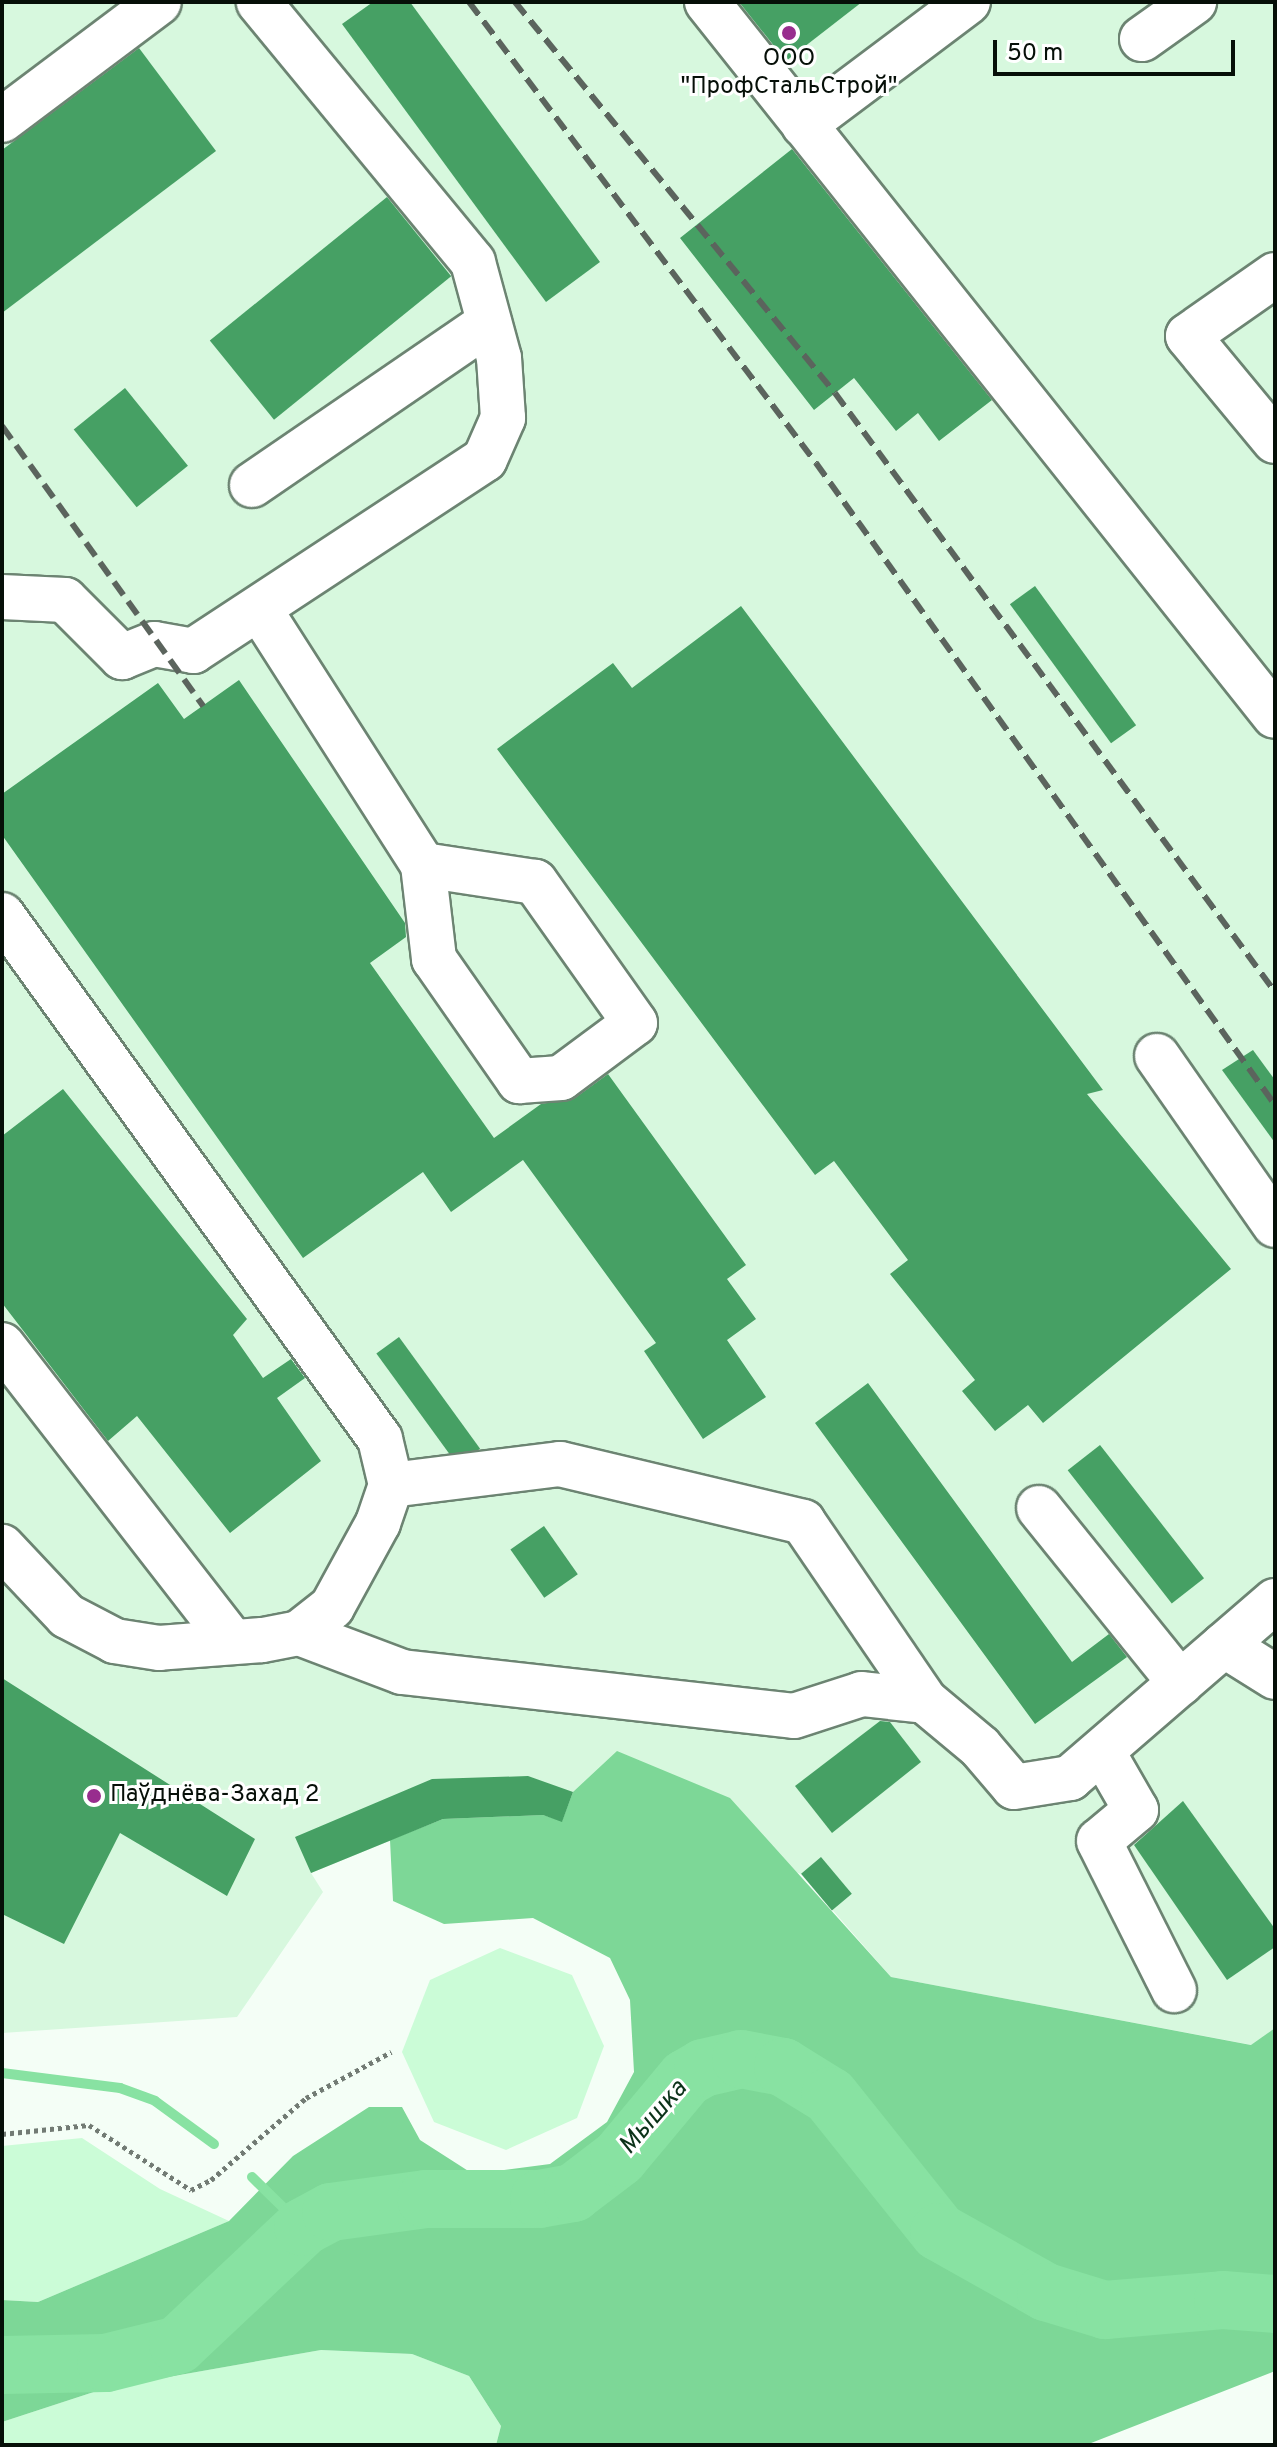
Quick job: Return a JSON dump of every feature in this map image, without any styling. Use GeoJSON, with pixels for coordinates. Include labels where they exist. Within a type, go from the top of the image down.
{"type":"FeatureCollection","features":[{"type":"Feature","properties":{"kind":"lane"},"geometry":{"type":"LineString","coordinates":[[2,120],[159,2]]}},
{"type":"Feature","properties":{"kind":"lane"},"geometry":{"type":"LineString","coordinates":[[2,597],[65,600],[122,657],[154,644],[193,651],[260,610],[485,459],[503,418],[499,358],[473,262],[259,2]]}},
{"type":"Feature","properties":{"kind":"lane"},"geometry":{"type":"LineString","coordinates":[[707,2],[1275,716]]}},
{"type":"Feature","properties":{"kind":"lane"},"geometry":{"type":"LineString","coordinates":[[804,125],[968,2]]}},
{"type":"Feature","properties":{"kind":"lane"},"geometry":{"type":"LineString","coordinates":[[1142,39],[1194,2]]}},
{"type":"Feature","properties":{"kind":"lane"},"geometry":{"type":"LineString","coordinates":[[1275,275],[1188,336],[1275,441]]}},
{"type":"Feature","properties":{"kind":"lane"},"geometry":{"type":"LineString","coordinates":[[252,485],[489,323]]}},
{"type":"Feature","properties":{"kind":"lane"},"geometry":{"type":"LineString","coordinates":[[260,610],[423,865],[434,959],[519,1081],[561,1078],[635,1023],[535,882],[423,865]]}},
{"type":"Feature","properties":{"kind":"lane"},"geometry":{"type":"LineString","coordinates":[[2,915],[380,1439],[391,1485],[378,1523],[332,1607],[299,1633]]}},
{"type":"Feature","properties":{"kind":"lane"},"geometry":{"type":"LineString","coordinates":[[1157,1056],[1275,1225]]}},
{"type":"Feature","properties":{"kind":"lane"},"geometry":{"type":"LineString","coordinates":[[2,1345],[232,1642]]}},
{"type":"Feature","properties":{"kind":"lane"},"geometry":{"type":"LineString","coordinates":[[391,1485],[560,1464],[803,1522],[925,1701],[980,1747],[1014,1787],[1070,1778],[1275,1601]]}},
{"type":"Feature","properties":{"kind":"lane"},"geometry":{"type":"LineString","coordinates":[[1039,1508],[1180,1683]]}},
{"type":"Feature","properties":{"kind":"lane"},"geometry":{"type":"LineString","coordinates":[[2,1547],[67,1616],[115,1641],[159,1648],[299,1633],[402,1672],[794,1716],[862,1694],[925,1701]]}},
{"type":"Feature","properties":{"kind":"lane"},"geometry":{"type":"LineString","coordinates":[[1224,1645],[1275,1677]]}},
{"type":"Feature","properties":{"kind":"lane"},"geometry":{"type":"LineString","coordinates":[[1102,1751],[1136,1810],[1099,1841],[1174,1990]]}},
{"type":"Feature","properties":{"kind":"path"},"geometry":{"type":"LineString","coordinates":[[2,2134],[89,2125],[191,2190],[211,2180],[306,2098],[391,2052]]}},
{"type":"Feature","properties":{"kind":"shaded area"},"geometry":{"type":"Polygon","coordinates":[[[2,2],[1275,2],[1275,2028],[1252,2045],[891,1977],[801,1874],[573,1792],[562,1822],[443,1819],[311,1873],[323,1892],[237,2017],[2,2033],[2,2]]]}},
{"type":"Feature","properties":{"kind":"shaded area"},"geometry":{"type":"Polygon","coordinates":[[[500,1948],[572,1975],[604,2046],[577,2118],[506,2150],[434,2122],[402,2052],[430,1980],[500,1948]]]}},
{"type":"Feature","properties":{"kind":"shaded area"},"geometry":{"type":"Polygon","coordinates":[[[82,2138],[160,2189],[229,2221],[38,2302],[2,2300],[2,2146],[82,2138]]]}},
{"type":"Feature","properties":{"kind":"shaded area"},"geometry":{"type":"Polygon","coordinates":[[[321,2350],[412,2354],[469,2376],[501,2426],[496,2445],[2,2445],[2,2422],[106,2388],[321,2350]]]}},
{"type":"Feature","properties":{"kind":"green space"},"geometry":{"type":"Polygon","coordinates":[[[617,1751],[730,1798],[891,1977],[1251,2045],[1275,2028],[1275,2371],[1086,2445],[496,2445],[501,2426],[469,2376],[412,2354],[321,2350],[106,2388],[2,2422],[2,2300],[38,2302],[229,2221],[293,2156],[369,2107],[402,2107],[420,2140],[473,2174],[550,2164],[607,2122],[634,2072],[630,2000],[610,1958],[533,1918],[444,1924],[393,1901],[390,1840],[443,1819],[543,1815],[562,1821],[573,1792],[617,1751]]]}},
{"type":"Feature","properties":{"kind":"building"},"geometry":{"type":"Polygon","coordinates":[[[373,2],[410,2],[600,262],[546,302],[342,24],[373,2]]]}},
{"type":"Feature","properties":{"kind":"building","name":"ООО \"ПрофСтальСтрой\""},"geometry":{"type":"Polygon","coordinates":[[[739,2],[862,2],[786,61],[739,2]]]}},
{"type":"Feature","properties":{"kind":"building"},"geometry":{"type":"Polygon","coordinates":[[[139,48],[216,151],[2,313],[2,150],[139,48]]]}},
{"type":"Feature","properties":{"kind":"building"},"geometry":{"type":"Polygon","coordinates":[[[792,149],[992,400],[939,441],[918,413],[896,431],[854,378],[814,410],[680,238],[792,149]]]}},
{"type":"Feature","properties":{"kind":"building"},"geometry":{"type":"Polygon","coordinates":[[[387,197],[451,276],[274,420],[210,340],[387,197]]]}},
{"type":"Feature","properties":{"kind":"building"},"geometry":{"type":"Polygon","coordinates":[[[125,388],[188,466],[137,507],[74,430],[125,388]]]}},
{"type":"Feature","properties":{"kind":"building"},"geometry":{"type":"Polygon","coordinates":[[[1035,586],[1136,725],[1111,743],[1010,604],[1035,586]]]}},
{"type":"Feature","properties":{"kind":"building"},"geometry":{"type":"Polygon","coordinates":[[[741,606],[1103,1090],[1087,1094],[1231,1269],[1043,1423],[1028,1405],[995,1431],[962,1391],[975,1380],[890,1274],[908,1260],[834,1161],[815,1175],[497,749],[613,663],[632,688],[741,606]]]}},
{"type":"Feature","properties":{"kind":"building"},"geometry":{"type":"Polygon","coordinates":[[[239,680],[405,923],[406,937],[370,963],[494,1138],[541,1104],[575,1098],[608,1074],[746,1265],[727,1279],[756,1319],[727,1340],[766,1397],[703,1439],[644,1351],[656,1343],[523,1160],[451,1212],[423,1172],[303,1258],[2,835],[2,794],[158,683],[184,719],[239,680]]]}},
{"type":"Feature","properties":{"kind":"building"},"geometry":{"type":"Polygon","coordinates":[[[1253,1050],[1275,1080],[1275,1143],[1222,1070],[1253,1050]]]}},
{"type":"Feature","properties":{"kind":"building"},"geometry":{"type":"Polygon","coordinates":[[[63,1089],[247,1319],[233,1335],[263,1378],[291,1359],[305,1378],[277,1398],[321,1461],[230,1533],[137,1416],[108,1441],[2,1303],[2,1136],[63,1089]]]}},
{"type":"Feature","properties":{"kind":"building"},"geometry":{"type":"Polygon","coordinates":[[[399,1337],[480,1449],[457,1465],[376,1353],[399,1337]]]}},
{"type":"Feature","properties":{"kind":"building"},"geometry":{"type":"Polygon","coordinates":[[[868,1383],[1072,1662],[1109,1634],[1127,1657],[1035,1724],[815,1423],[868,1383]]]}},
{"type":"Feature","properties":{"kind":"building"},"geometry":{"type":"Polygon","coordinates":[[[1100,1445],[1204,1578],[1172,1603],[1068,1470],[1100,1445]]]}},
{"type":"Feature","properties":{"kind":"building"},"geometry":{"type":"Polygon","coordinates":[[[544,1526],[578,1574],[544,1598],[510,1550],[544,1526]]]}},
{"type":"Feature","properties":{"kind":"building","name":"Паўднёва-Захад 2"},"geometry":{"type":"Polygon","coordinates":[[[2,1678],[255,1839],[227,1896],[120,1833],[64,1944],[2,1914],[2,1678]]]}},
{"type":"Feature","properties":{"kind":"building"},"geometry":{"type":"Polygon","coordinates":[[[880,1721],[890,1722],[921,1762],[832,1833],[795,1786],[880,1721]]]}},
{"type":"Feature","properties":{"kind":"building"},"geometry":{"type":"Polygon","coordinates":[[[528,1776],[573,1792],[562,1822],[543,1815],[443,1819],[311,1873],[295,1837],[432,1779],[528,1776]]]}},
{"type":"Feature","properties":{"kind":"building"},"geometry":{"type":"Polygon","coordinates":[[[1183,1801],[1275,1929],[1275,1947],[1227,1980],[1134,1845],[1183,1801]]]}},
{"type":"Feature","properties":{"kind":"building"},"geometry":{"type":"Polygon","coordinates":[[[821,1857],[852,1894],[832,1910],[801,1874],[821,1857]]]}},
{"type":"Feature","properties":{"kind":"waterway","name":"Мышка"},"geometry":{"type":"LineString","coordinates":[[2,2365],[106,2363],[178,2345],[303,2227],[331,2212],[426,2199],[539,2199],[573,2193],[619,2158],[686,2078],[703,2068],[741,2059],[783,2067],[830,2096],[939,2232],[1046,2292],[1105,2310],[1223,2300],[1275,2304]]}},
{"type":"Feature","properties":{"kind":"waterway"},"geometry":{"type":"LineString","coordinates":[[2,2073],[120,2088],[155,2101],[214,2144]]}},
{"type":"Feature","properties":{"kind":"waterway"},"geometry":{"type":"LineString","coordinates":[[252,2177],[303,2227]]}},
{"type":"Feature","properties":{"kind":"railway"},"geometry":{"type":"LineString","coordinates":[[469,2],[816,463],[1275,1105]]}},
{"type":"Feature","properties":{"kind":"railway"},"geometry":{"type":"LineString","coordinates":[[515,2],[835,393],[1275,992]]}},
{"type":"Feature","properties":{"kind":"railway"},"geometry":{"type":"LineString","coordinates":[[2,426],[203,706]]}},
{"type":"Feature","properties":{"kind":"place","name":"ООО \"ПрофСтальСтрой\""},"geometry":{"type":"Point","coordinates":[789,33]}},
{"type":"Feature","properties":{"kind":"place","name":"Паўднёва-Захад 2"},"geometry":{"type":"Point","coordinates":[94,1796]}}]}
